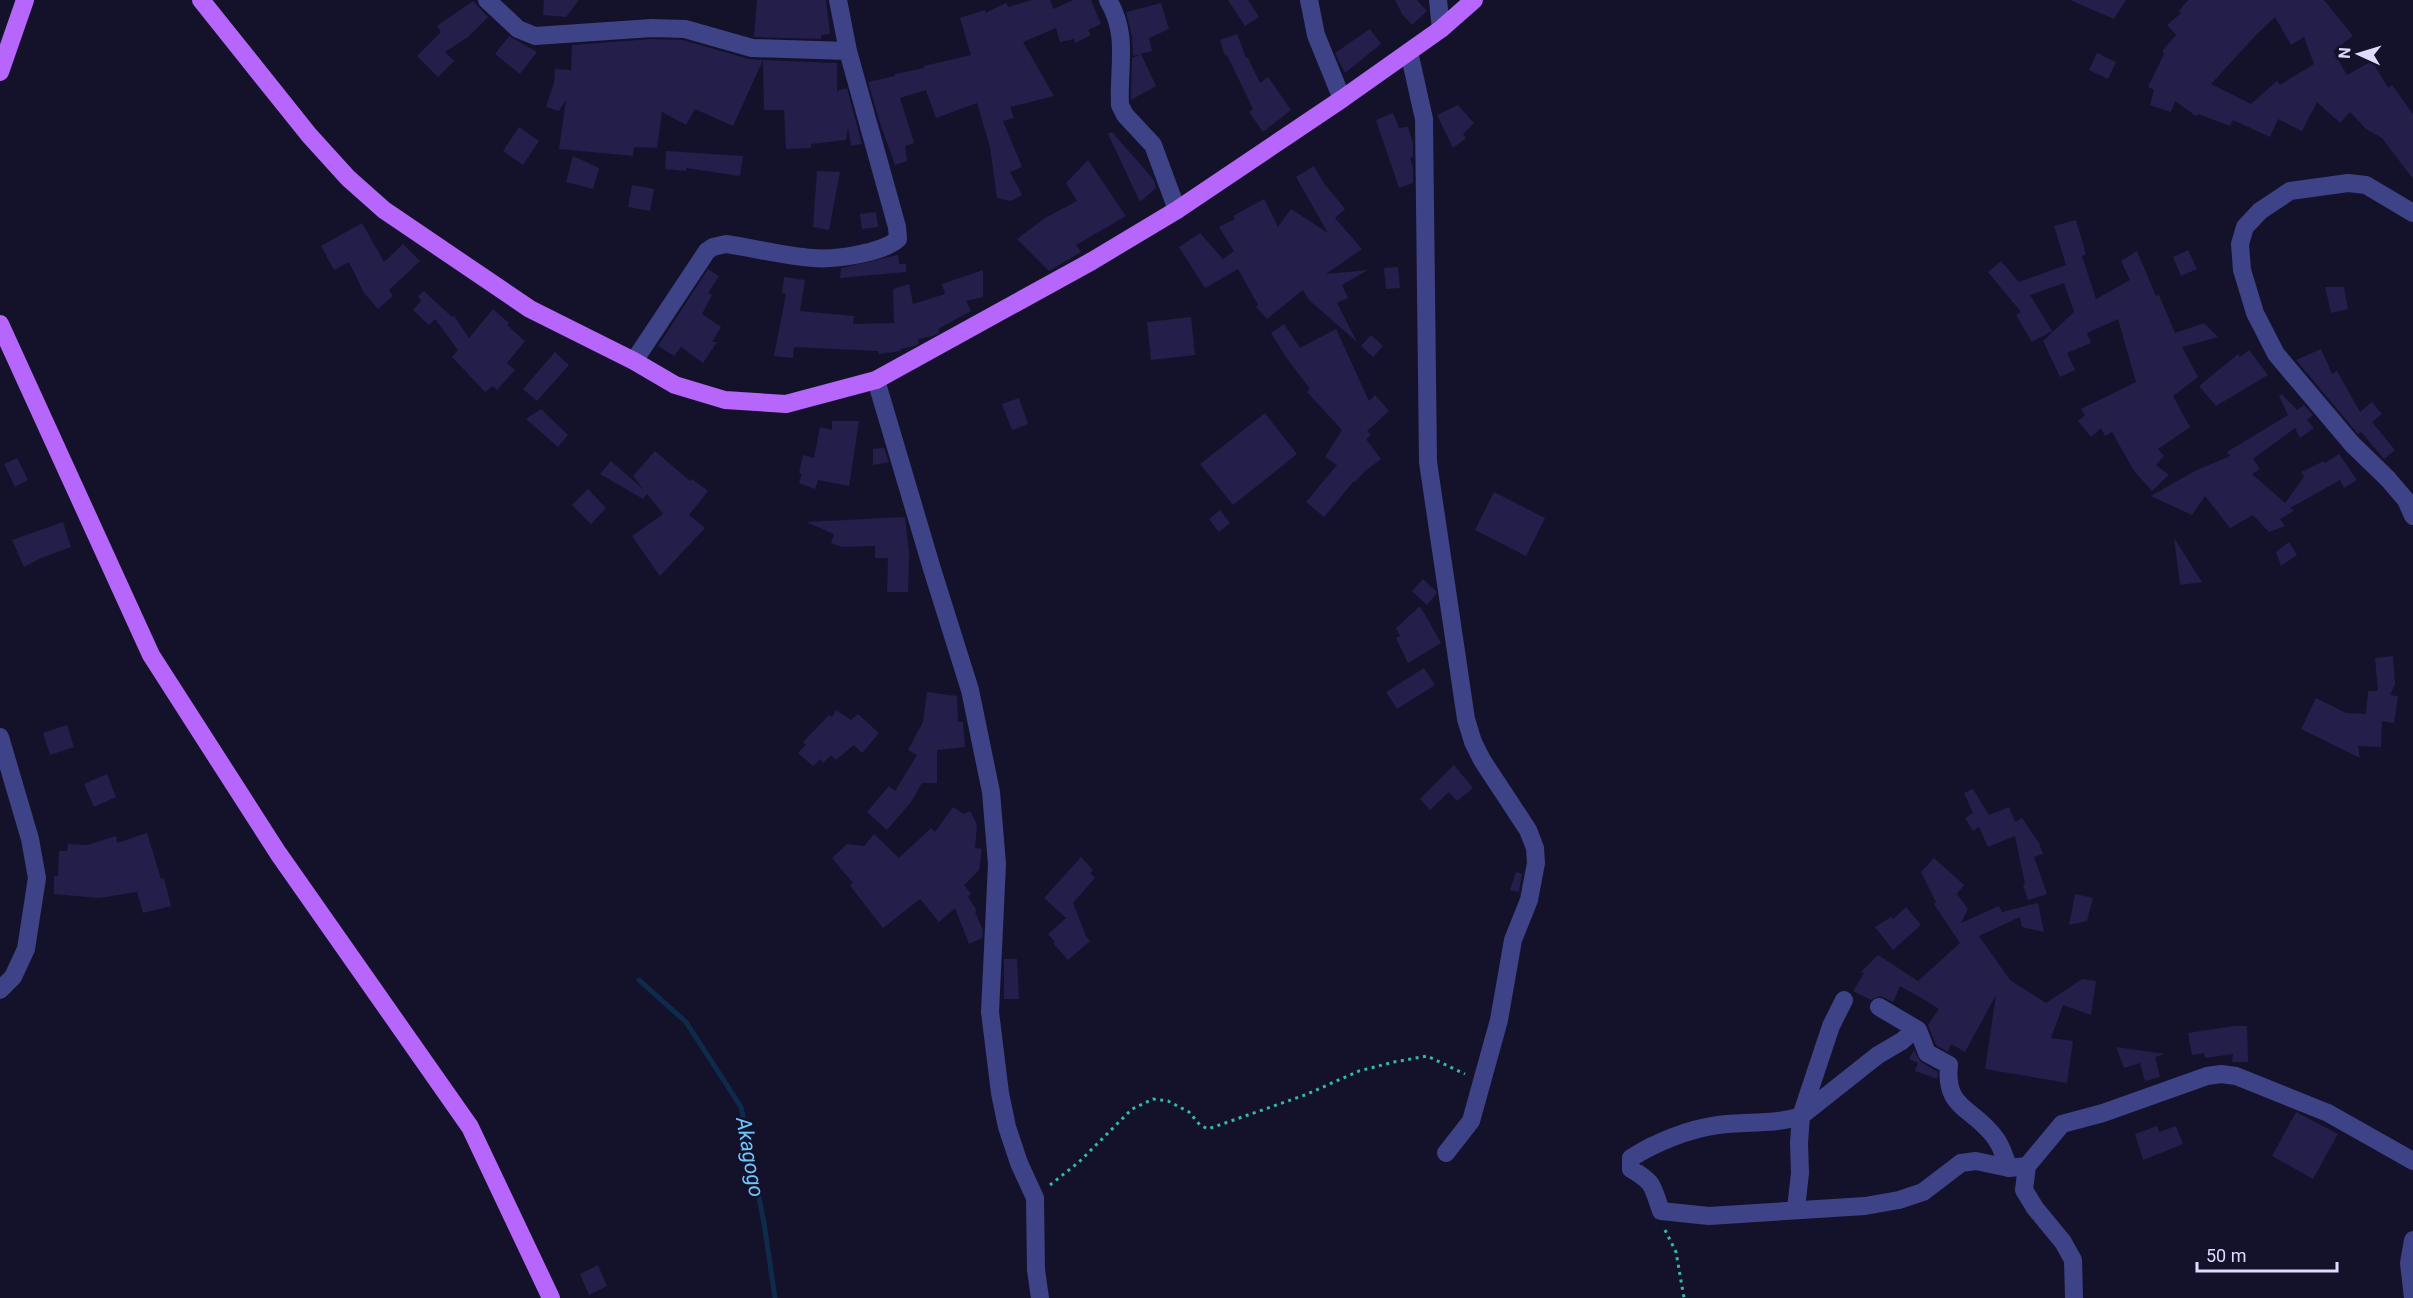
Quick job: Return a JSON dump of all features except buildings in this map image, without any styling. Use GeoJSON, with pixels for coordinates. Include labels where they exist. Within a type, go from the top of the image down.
{"type":"FeatureCollection","features":[{"type":"Feature","properties":{"kind":"main road"},"geometry":{"type":"LineString","coordinates":[[0,72],[26,0]]}},
{"type":"Feature","properties":{"kind":"main road"},"geometry":{"type":"LineString","coordinates":[[201,0],[309,135],[348,178],[384,210],[530,309],[634,361],[675,385],[725,400],[786,404],[876,380],[1092,261],[1177,210],[1342,99],[1441,29],[1474,0]]}},
{"type":"Feature","properties":{"kind":"main road"},"geometry":{"type":"LineString","coordinates":[[0,324],[152,655],[278,853],[471,1127],[551,1298]]}},
{"type":"Feature","properties":{"kind":"street"},"geometry":{"type":"LineString","coordinates":[[487,0],[518,29],[535,36],[652,28],[685,29],[752,48],[848,51]]}},
{"type":"Feature","properties":{"kind":"street"},"geometry":{"type":"LineString","coordinates":[[634,361],[707,251],[713,247],[726,244],[814,258],[858,254],[891,245],[898,239],[897,227],[848,51],[838,0]]}},
{"type":"Feature","properties":{"kind":"street"},"geometry":{"type":"LineString","coordinates":[[1108,0],[1116,14],[1122,38],[1120,105],[1125,115],[1153,145],[1177,210]]}},
{"type":"Feature","properties":{"kind":"street"},"geometry":{"type":"LineString","coordinates":[[1309,0],[1316,35],[1342,99]]}},
{"type":"Feature","properties":{"kind":"street"},"geometry":{"type":"LineString","coordinates":[[1438,0],[1441,29]]}},
{"type":"Feature","properties":{"kind":"street"},"geometry":{"type":"LineString","coordinates":[[1409,52],[1424,119],[1428,462],[1466,719],[1473,742],[1482,760],[1528,830],[1535,848],[1532,887],[1512,940],[1499,1020],[1483,1080],[1471,1121],[1446,1153]]}},
{"type":"Feature","properties":{"kind":"street"},"geometry":{"type":"LineString","coordinates":[[2413,213],[2366,185],[2348,183],[2290,191],[2260,211],[2245,227],[2240,244],[2242,270],[2255,313],[2276,354],[2352,444],[2406,500],[2413,516]]}},
{"type":"Feature","properties":{"kind":"street"},"geometry":{"type":"LineString","coordinates":[[876,380],[970,690],[991,792],[997,864],[990,1012],[1007,1127],[1019,1163],[1035,1198],[1036,1270],[1040,1298]]}},
{"type":"Feature","properties":{"kind":"street"},"geometry":{"type":"LineString","coordinates":[[0,736],[30,838],[37,878],[26,949],[13,977],[0,990]]}},
{"type":"Feature","properties":{"kind":"street"},"geometry":{"type":"LineString","coordinates":[[1796,1209],[1800,1173],[1801,1116],[1831,1026],[1844,1000]]}},
{"type":"Feature","properties":{"kind":"street"},"geometry":{"type":"LineString","coordinates":[[1879,1007],[1918,1030],[1927,1053],[1949,1065],[1948,1081],[1955,1101],[1978,1119],[2018,1167],[2024,1190],[2034,1208],[2063,1242],[2073,1260],[2074,1298]]}},
{"type":"Feature","properties":{"kind":"street"},"geometry":{"type":"LineString","coordinates":[[1915,1029],[1801,1116],[1787,1121],[1717,1125],[1672,1138],[1631,1158],[1631,1169],[1647,1179],[1656,1191],[1661,1211],[1709,1216],[1866,1206],[1899,1200],[1923,1192],[1961,1163],[1976,1161],[2018,1167]]}},
{"type":"Feature","properties":{"kind":"street"},"geometry":{"type":"LineString","coordinates":[[2018,1167],[2062,1124],[2113,1110],[2207,1076],[2221,1074],[2236,1076],[2328,1113],[2413,1161]]}},
{"type":"Feature","properties":{"kind":"street"},"geometry":{"type":"LineString","coordinates":[[2413,1240],[2409,1263],[2413,1298]]}},
{"type":"Feature","properties":{"kind":"path"},"geometry":{"type":"LineString","coordinates":[[1035,1198],[1079,1162],[1132,1109],[1153,1099],[1168,1101],[1189,1112],[1200,1125],[1208,1129],[1305,1095],[1359,1071],[1426,1056],[1458,1072],[1483,1080]]}},
{"type":"Feature","properties":{"kind":"path"},"geometry":{"type":"LineString","coordinates":[[1661,1211],[1666,1236],[1676,1252],[1684,1298]]}},
{"type":"Feature","properties":{"kind":"waterway","name":"Akagogo"},"geometry":{"type":"LineString","coordinates":[[639,980],[686,1022],[741,1107],[764,1223],[775,1298]]}}]}
